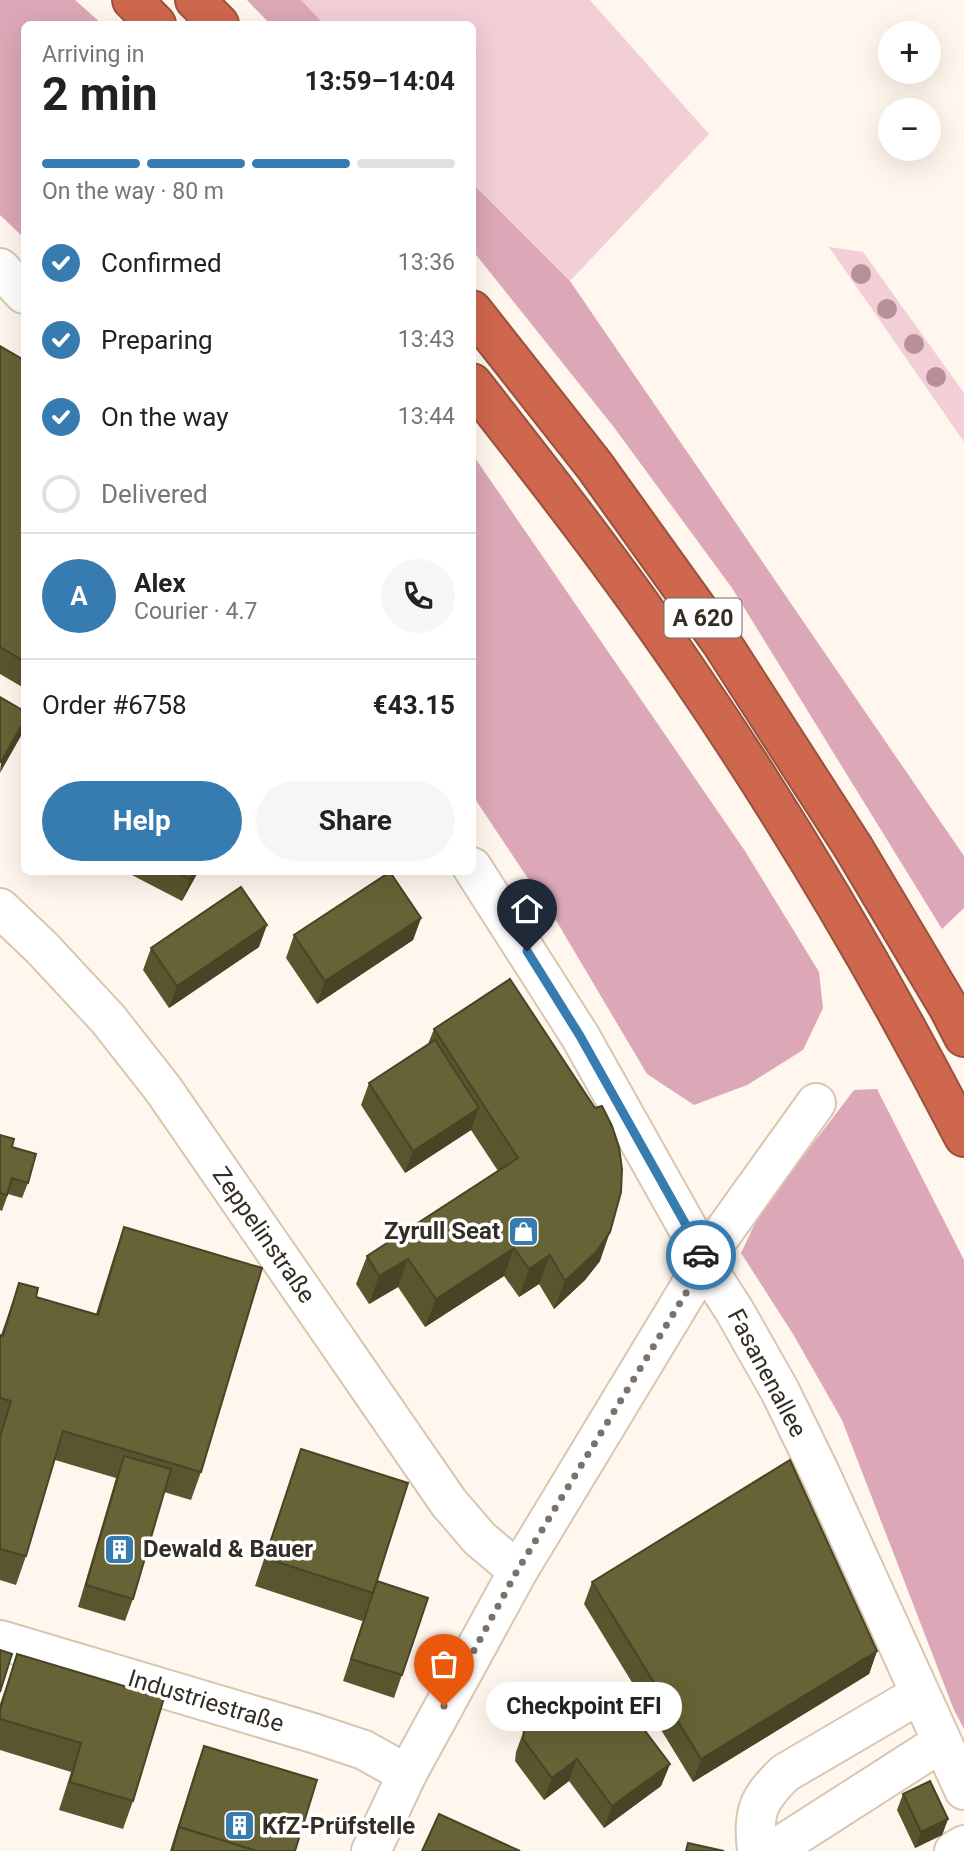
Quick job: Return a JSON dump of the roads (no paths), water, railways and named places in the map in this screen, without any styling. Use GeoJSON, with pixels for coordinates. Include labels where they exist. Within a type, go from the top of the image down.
{"type":"FeatureCollection","features":[{"type":"Feature","properties":{"kind":"highway"},"geometry":{"type":"LineString","coordinates":[[132,0],[153,21]]}},
{"type":"Feature","properties":{"kind":"highway"},"geometry":{"type":"LineString","coordinates":[[195,0],[216,21]]}},
{"type":"Feature","properties":{"kind":"highway","name":"A 620"},"geometry":{"type":"LineString","coordinates":[[476,315],[594,466],[721,642],[853,847],[957,1022]]}},
{"type":"Feature","properties":{"kind":"highway","name":"A 620"},"geometry":{"type":"LineString","coordinates":[[476,388],[559,493],[685,668],[811,865],[916,1043],[964,1137]]}},
{"type":"Feature","properties":{"kind":"street"},"geometry":{"type":"LineString","coordinates":[[0,268],[21,291]]}},
{"type":"Feature","properties":{"kind":"street","name":"Fasanenallee"},"geometry":{"type":"LineString","coordinates":[[476,873],[580,1036],[695,1241],[701,1259],[741,1321],[780,1391],[964,1790]]}},
{"type":"Feature","properties":{"kind":"street","name":"Zeppelinstraße"},"geometry":{"type":"LineString","coordinates":[[0,908],[42,948],[108,1019],[163,1089],[449,1503],[480,1539],[517,1571]]}},
{"type":"Feature","properties":{"kind":"street"},"geometry":{"type":"LineString","coordinates":[[371,1851],[407,1774],[517,1571],[697,1275],[701,1259],[816,1103]]}},
{"type":"Feature","properties":{"kind":"street","name":"Industriestraße"},"geometry":{"type":"LineString","coordinates":[[0,1640],[313,1733],[364,1750],[407,1774]]}},
{"type":"Feature","properties":{"kind":"street"},"geometry":{"type":"LineString","coordinates":[[757,1851],[756,1820],[759,1805],[769,1788],[785,1773],[920,1694]]}},
{"type":"Feature","properties":{"kind":"street"},"geometry":{"type":"LineString","coordinates":[[772,1851],[942,1742]]}},
{"type":"Feature","properties":{"kind":"street"},"geometry":{"type":"LineString","coordinates":[[954,1851],[964,1844]]}},
{"type":"Feature","properties":{"kind":"place","name":"Zyrull Seat"},"geometry":{"type":"Point","coordinates":[523,1231]}},
{"type":"Feature","properties":{"kind":"place","name":"Dewald & Bauer"},"geometry":{"type":"Point","coordinates":[120,1549]}},
{"type":"Feature","properties":{"kind":"place","name":"Checkpoint EFI"},"geometry":{"type":"Point","coordinates":[444,1706]}},
{"type":"Feature","properties":{"kind":"place","name":"KfZ-Prüfstelle"},"geometry":{"type":"Point","coordinates":[239,1826]}}]}
